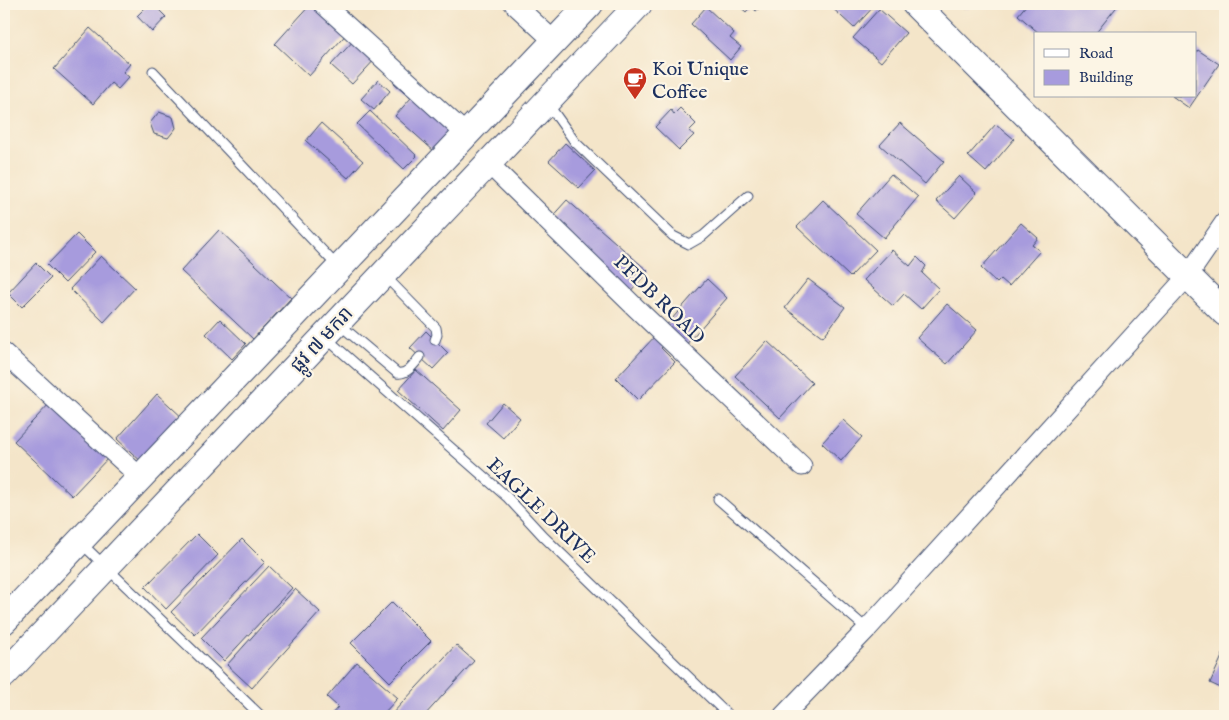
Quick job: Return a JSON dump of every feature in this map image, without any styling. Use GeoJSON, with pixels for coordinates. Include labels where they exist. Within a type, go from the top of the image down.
{"type":"FeatureCollection","features":[{"type":"Feature","properties":{"kind":"main road","name":"ផ្លូវ ៧ មករា"},"geometry":{"type":"LineString","coordinates":[[4,621],[590,4]]}},
{"type":"Feature","properties":{"kind":"main road","name":"ផ្លូវ ៧ មករា"},"geometry":{"type":"LineString","coordinates":[[4,675],[639,4]]}},
{"type":"Feature","properties":{"kind":"main road"},"geometry":{"type":"LineString","coordinates":[[915,4],[1225,313]]}},
{"type":"Feature","properties":{"kind":"street"},"geometry":{"type":"LineString","coordinates":[[323,4],[466,134]]}},
{"type":"Feature","properties":{"kind":"street"},"geometry":{"type":"LineString","coordinates":[[514,4],[554,41]]}},
{"type":"Feature","properties":{"kind":"street","name":"PFDB ROAD"},"geometry":{"type":"LineString","coordinates":[[488,164],[802,466]]}},
{"type":"Feature","properties":{"kind":"street"},"geometry":{"type":"LineString","coordinates":[[783,716],[866,629],[1187,277],[1225,222]]}},
{"type":"Feature","properties":{"kind":"street"},"geometry":{"type":"LineString","coordinates":[[4,353],[140,477]]}},
{"type":"Feature","properties":{"kind":"lane"},"geometry":{"type":"LineString","coordinates":[[153,70],[339,268]]}},
{"type":"Feature","properties":{"kind":"lane"},"geometry":{"type":"LineString","coordinates":[[546,102],[576,142],[673,236],[689,244],[703,236],[748,196]]}},
{"type":"Feature","properties":{"kind":"lane"},"geometry":{"type":"LineString","coordinates":[[383,274],[436,328],[437,335],[435,340]]}},
{"type":"Feature","properties":{"kind":"lane"},"geometry":{"type":"LineString","coordinates":[[331,329],[397,373],[406,372],[420,357]]}},
{"type":"Feature","properties":{"kind":"lane","name":"EAGLE DRIVE"},"geometry":{"type":"LineString","coordinates":[[331,329],[507,497],[550,542],[729,716]]}},
{"type":"Feature","properties":{"kind":"lane"},"geometry":{"type":"LineString","coordinates":[[718,499],[866,629]]}},
{"type":"Feature","properties":{"kind":"lane"},"geometry":{"type":"LineString","coordinates":[[79,541],[261,716]]}},
{"type":"Feature","properties":{"kind":"building"},"geometry":{"type":"Polygon","coordinates":[[[149,4],[153,4],[166,17],[152,32],[137,16],[149,4]]]}},
{"type":"Feature","properties":{"kind":"building"},"geometry":{"type":"Polygon","coordinates":[[[311,4],[319,4],[349,31],[309,76],[275,44],[311,4]]]}},
{"type":"Feature","properties":{"kind":"building"},"geometry":{"type":"Polygon","coordinates":[[[737,4],[764,4],[756,11],[751,6],[746,12],[737,4]]]}},
{"type":"Feature","properties":{"kind":"building"},"geometry":{"type":"Polygon","coordinates":[[[828,4],[876,4],[854,28],[828,4]]]}},
{"type":"Feature","properties":{"kind":"building"},"geometry":{"type":"Polygon","coordinates":[[[960,4],[971,4],[967,9],[960,4]]]}},
{"type":"Feature","properties":{"kind":"building"},"geometry":{"type":"Polygon","coordinates":[[[1027,4],[1119,4],[1097,32],[1038,32],[1018,15],[1027,4]]]}},
{"type":"Feature","properties":{"kind":"building"},"geometry":{"type":"Polygon","coordinates":[[[706,7],[734,33],[730,38],[741,47],[730,60],[691,24],[706,7]]]}},
{"type":"Feature","properties":{"kind":"building"},"geometry":{"type":"Polygon","coordinates":[[[879,9],[906,33],[881,62],[853,38],[879,9]]]}},
{"type":"Feature","properties":{"kind":"building"},"geometry":{"type":"Polygon","coordinates":[[[90,28],[130,64],[123,72],[129,77],[118,89],[111,83],[93,104],[54,69],[90,28]]]}},
{"type":"Feature","properties":{"kind":"building"},"geometry":{"type":"Polygon","coordinates":[[[356,38],[377,57],[352,84],[331,65],[356,38]]]}},
{"type":"Feature","properties":{"kind":"building"},"geometry":{"type":"Polygon","coordinates":[[[1198,50],[1219,64],[1196,98],[1196,53],[1198,50]]]}},
{"type":"Feature","properties":{"kind":"building"},"geometry":{"type":"Polygon","coordinates":[[[398,78],[455,131],[435,152],[395,116],[411,98],[394,83],[398,78]]]}},
{"type":"Feature","properties":{"kind":"building"},"geometry":{"type":"Polygon","coordinates":[[[378,80],[390,91],[374,110],[361,99],[378,80]]]}},
{"type":"Feature","properties":{"kind":"building"},"geometry":{"type":"Polygon","coordinates":[[[1175,98],[1196,98],[1189,108],[1175,98]]]}},
{"type":"Feature","properties":{"kind":"building"},"geometry":{"type":"Polygon","coordinates":[[[680,108],[696,124],[689,131],[694,135],[679,150],[655,127],[671,110],[674,114],[680,108]]]}},
{"type":"Feature","properties":{"kind":"building"},"geometry":{"type":"Polygon","coordinates":[[[370,111],[417,156],[404,169],[357,124],[370,111]]]}},
{"type":"Feature","properties":{"kind":"building"},"geometry":{"type":"Polygon","coordinates":[[[159,112],[173,117],[176,128],[168,138],[154,134],[150,123],[159,112]]]}},
{"type":"Feature","properties":{"kind":"building"},"geometry":{"type":"Polygon","coordinates":[[[321,123],[363,161],[348,178],[306,141],[321,123]]]}},
{"type":"Feature","properties":{"kind":"building"},"geometry":{"type":"Polygon","coordinates":[[[900,123],[944,161],[925,184],[880,145],[900,123]]]}},
{"type":"Feature","properties":{"kind":"building"},"geometry":{"type":"Polygon","coordinates":[[[996,124],[1014,139],[986,172],[968,156],[996,124]]]}},
{"type":"Feature","properties":{"kind":"building"},"geometry":{"type":"Polygon","coordinates":[[[565,143],[595,171],[579,188],[549,161],[565,143]]]}},
{"type":"Feature","properties":{"kind":"building"},"geometry":{"type":"Polygon","coordinates":[[[891,174],[918,197],[884,238],[856,214],[891,174]]]}},
{"type":"Feature","properties":{"kind":"building"},"geometry":{"type":"Polygon","coordinates":[[[959,176],[977,193],[955,218],[936,201],[959,176]]]}},
{"type":"Feature","properties":{"kind":"building"},"geometry":{"type":"Polygon","coordinates":[[[567,200],[648,271],[629,293],[548,221],[567,200]]]}},
{"type":"Feature","properties":{"kind":"building"},"geometry":{"type":"Polygon","coordinates":[[[823,200],[876,250],[850,277],[797,227],[823,200]]]}},
{"type":"Feature","properties":{"kind":"building"},"geometry":{"type":"Polygon","coordinates":[[[1021,223],[1038,238],[1032,245],[1040,251],[1009,286],[1001,279],[997,283],[981,268],[1021,223]]]}},
{"type":"Feature","properties":{"kind":"building"},"geometry":{"type":"Polygon","coordinates":[[[219,230],[291,298],[253,339],[181,271],[219,230]]]}},
{"type":"Feature","properties":{"kind":"building"},"geometry":{"type":"Polygon","coordinates":[[[77,234],[95,252],[65,283],[47,265],[77,234]]]}},
{"type":"Feature","properties":{"kind":"building"},"geometry":{"type":"Polygon","coordinates":[[[892,250],[910,266],[917,257],[926,266],[922,273],[939,289],[921,309],[904,294],[893,306],[864,280],[892,250]]]}},
{"type":"Feature","properties":{"kind":"building"},"geometry":{"type":"Polygon","coordinates":[[[101,256],[135,288],[104,322],[70,289],[101,256]]]}},
{"type":"Feature","properties":{"kind":"building"},"geometry":{"type":"Polygon","coordinates":[[[36,263],[51,278],[22,307],[8,293],[36,263]]]}},
{"type":"Feature","properties":{"kind":"building"},"geometry":{"type":"Polygon","coordinates":[[[707,279],[727,298],[684,347],[663,329],[707,279]]]}},
{"type":"Feature","properties":{"kind":"building"},"geometry":{"type":"Polygon","coordinates":[[[808,279],[845,307],[823,337],[785,308],[808,279]]]}},
{"type":"Feature","properties":{"kind":"building"},"geometry":{"type":"Polygon","coordinates":[[[947,304],[977,330],[947,364],[917,338],[947,304]]]}},
{"type":"Feature","properties":{"kind":"building"},"geometry":{"type":"Polygon","coordinates":[[[220,319],[246,344],[232,359],[206,334],[220,319]]]}},
{"type":"Feature","properties":{"kind":"building"},"geometry":{"type":"Polygon","coordinates":[[[426,331],[448,353],[433,369],[410,348],[426,331]]]}},
{"type":"Feature","properties":{"kind":"building"},"geometry":{"type":"Polygon","coordinates":[[[657,334],[666,343],[661,348],[675,362],[638,400],[616,378],[657,334]]]}},
{"type":"Feature","properties":{"kind":"building"},"geometry":{"type":"Polygon","coordinates":[[[767,341],[812,383],[780,418],[735,376],[767,341]]]}},
{"type":"Feature","properties":{"kind":"building"},"geometry":{"type":"Polygon","coordinates":[[[416,370],[461,410],[443,431],[398,390],[416,370]]]}},
{"type":"Feature","properties":{"kind":"building"},"geometry":{"type":"Polygon","coordinates":[[[157,394],[185,420],[145,465],[117,439],[157,394]]]}},
{"type":"Feature","properties":{"kind":"building"},"geometry":{"type":"Polygon","coordinates":[[[52,401],[110,456],[72,496],[14,441],[52,401]]]}},
{"type":"Feature","properties":{"kind":"building"},"geometry":{"type":"Polygon","coordinates":[[[503,403],[520,418],[503,438],[486,423],[503,403]]]}},
{"type":"Feature","properties":{"kind":"building"},"geometry":{"type":"Polygon","coordinates":[[[843,420],[862,437],[841,461],[822,443],[843,420]]]}},
{"type":"Feature","properties":{"kind":"building"},"geometry":{"type":"Polygon","coordinates":[[[197,534],[218,555],[166,609],[145,587],[197,534]]]}},
{"type":"Feature","properties":{"kind":"building"},"geometry":{"type":"Polygon","coordinates":[[[242,539],[265,562],[195,635],[171,612],[242,539]]]}},
{"type":"Feature","properties":{"kind":"building"},"geometry":{"type":"Polygon","coordinates":[[[269,566],[292,588],[224,661],[201,638],[269,566]]]}},
{"type":"Feature","properties":{"kind":"building"},"geometry":{"type":"Polygon","coordinates":[[[295,589],[320,612],[252,688],[227,665],[295,589]]]}},
{"type":"Feature","properties":{"kind":"building"},"geometry":{"type":"Polygon","coordinates":[[[392,602],[431,641],[390,682],[351,643],[392,602]]]}},
{"type":"Feature","properties":{"kind":"building"},"geometry":{"type":"Polygon","coordinates":[[[456,645],[474,661],[424,716],[390,716],[456,645]]]}},
{"type":"Feature","properties":{"kind":"building"},"geometry":{"type":"Polygon","coordinates":[[[1225,650],[1225,690],[1210,683],[1225,650]]]}},
{"type":"Feature","properties":{"kind":"building"},"geometry":{"type":"Polygon","coordinates":[[[357,662],[398,698],[381,716],[330,716],[338,707],[327,697],[357,662]]]}},
{"type":"Feature","properties":{"kind":"place","name":"Koi Unique Coffee"},"geometry":{"type":"Point","coordinates":[635,100]}}]}
